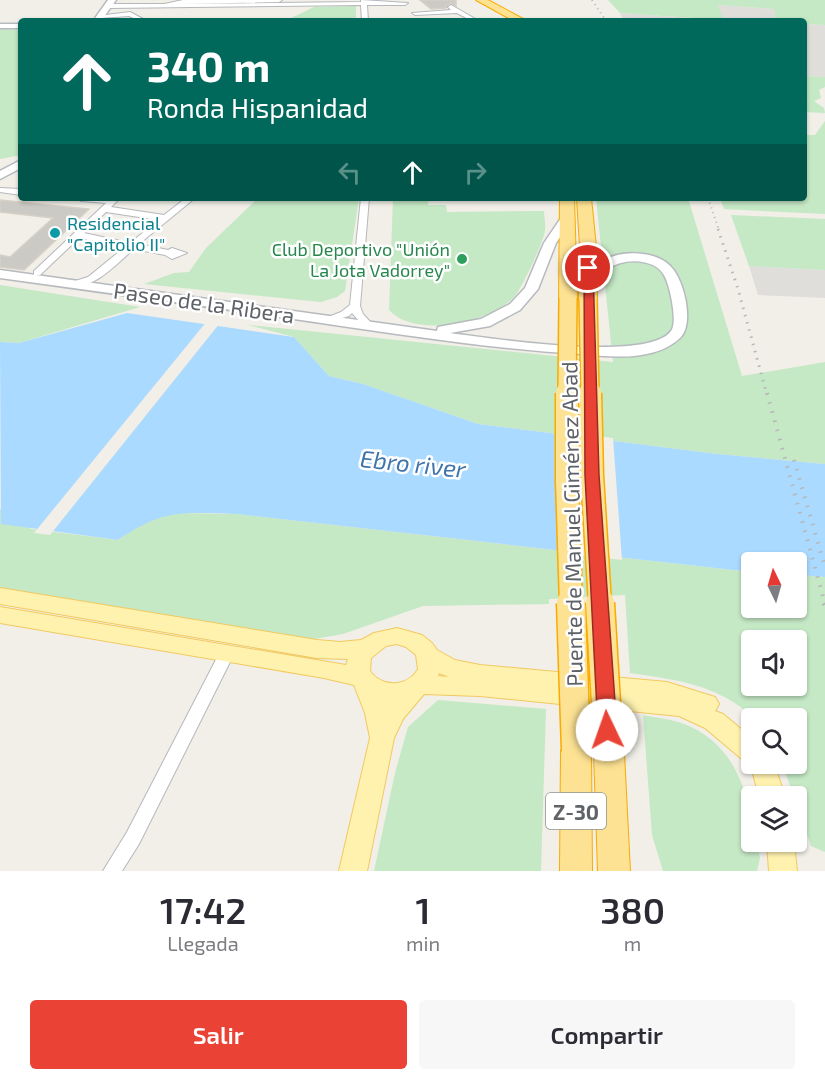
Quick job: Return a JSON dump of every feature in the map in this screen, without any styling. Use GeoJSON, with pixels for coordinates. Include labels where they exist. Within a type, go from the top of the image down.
{"type":"FeatureCollection","features":[{"type":"Feature","properties":{"kind":"highway"},"geometry":{"type":"LineString","coordinates":[[481,0],[516,18]]}},
{"type":"Feature","properties":{"kind":"highway"},"geometry":{"type":"LineString","coordinates":[[493,0],[528,18]]}},
{"type":"Feature","properties":{"kind":"highway","name":"Z-30"},"geometry":{"type":"LineString","coordinates":[[567,201],[567,218],[581,295]]}},
{"type":"Feature","properties":{"kind":"highway","name":"Z-30"},"geometry":{"type":"LineString","coordinates":[[581,295],[588,247],[584,201]]}},
{"type":"Feature","properties":{"kind":"highway","name":"Puente de Manuel Giménez Abad"},"geometry":{"type":"LineString","coordinates":[[576,871],[576,751],[567,481],[581,295]]}},
{"type":"Feature","properties":{"kind":"highway","name":"Puente de Manuel Giménez Abad"},"geometry":{"type":"LineString","coordinates":[[581,295],[610,791]]}},
{"type":"Feature","properties":{"kind":"highway","name":"Z-30"},"geometry":{"type":"LineString","coordinates":[[610,791],[614,871]]}},
{"type":"Feature","properties":{"kind":"main road"},"geometry":{"type":"LineString","coordinates":[[100,18],[110,3]]}},
{"type":"Feature","properties":{"kind":"main road"},"geometry":{"type":"LineString","coordinates":[[0,26],[18,26]]}},
{"type":"Feature","properties":{"kind":"main road"},"geometry":{"type":"LineString","coordinates":[[0,176],[18,166]]}},
{"type":"Feature","properties":{"kind":"main road"},"geometry":{"type":"LineString","coordinates":[[409,331],[467,327],[491,320],[515,307],[531,289],[550,243],[567,218]]}},
{"type":"Feature","properties":{"kind":"main road"},"geometry":{"type":"LineString","coordinates":[[409,331],[543,348],[614,351],[655,347],[664,343],[679,330],[681,322],[673,279],[669,271],[660,264],[639,259],[613,261],[603,267],[581,295]]}},
{"type":"Feature","properties":{"kind":"main road","name":"Paseo de la Ribera"},"geometry":{"type":"LineString","coordinates":[[0,274],[75,284],[92,283],[409,331]]}},
{"type":"Feature","properties":{"kind":"main road"},"geometry":{"type":"LineString","coordinates":[[0,596],[317,650],[340,651],[364,648],[380,638],[405,637],[420,644],[430,657],[450,668],[480,675],[659,690],[685,695],[724,715],[741,731]]}},
{"type":"Feature","properties":{"kind":"main road"},"geometry":{"type":"LineString","coordinates":[[0,615],[341,672],[364,681],[375,689],[396,693],[417,686],[480,687],[682,707],[714,721],[741,744]]}},
{"type":"Feature","properties":{"kind":"main road"},"geometry":{"type":"LineString","coordinates":[[364,648],[357,666],[377,713],[382,738]]}},
{"type":"Feature","properties":{"kind":"main road"},"geometry":{"type":"LineString","coordinates":[[353,871],[382,738],[394,713],[429,672],[430,657]]}},
{"type":"Feature","properties":{"kind":"main road"},"geometry":{"type":"LineString","coordinates":[[610,791],[631,871]]}},
{"type":"Feature","properties":{"kind":"main road"},"geometry":{"type":"LineString","coordinates":[[782,852],[783,871]]}},
{"type":"Feature","properties":{"kind":"street"},"geometry":{"type":"LineString","coordinates":[[110,3],[164,6],[279,0]]}},
{"type":"Feature","properties":{"kind":"street"},"geometry":{"type":"LineString","coordinates":[[187,3],[404,1],[418,18]]}},
{"type":"Feature","properties":{"kind":"street"},"geometry":{"type":"LineString","coordinates":[[364,2],[365,18]]}},
{"type":"Feature","properties":{"kind":"street"},"geometry":{"type":"LineString","coordinates":[[444,4],[470,18]]}},
{"type":"Feature","properties":{"kind":"street"},"geometry":{"type":"LineString","coordinates":[[415,13],[457,11]]}},
{"type":"Feature","properties":{"kind":"street"},"geometry":{"type":"LineString","coordinates":[[105,18],[130,14],[138,18]]}},
{"type":"Feature","properties":{"kind":"street"},"geometry":{"type":"LineString","coordinates":[[0,190],[18,192]]}},
{"type":"Feature","properties":{"kind":"street"},"geometry":{"type":"LineString","coordinates":[[37,273],[114,201]]}},
{"type":"Feature","properties":{"kind":"street"},"geometry":{"type":"LineString","coordinates":[[92,283],[187,201]]}},
{"type":"Feature","properties":{"kind":"street"},"geometry":{"type":"LineString","coordinates":[[365,201],[355,306],[358,315],[369,326]]}},
{"type":"Feature","properties":{"kind":"street"},"geometry":{"type":"LineString","coordinates":[[105,209],[166,218]]}},
{"type":"Feature","properties":{"kind":"street"},"geometry":{"type":"LineString","coordinates":[[78,235],[170,253]]}},
{"type":"Feature","properties":{"kind":"street"},"geometry":{"type":"LineString","coordinates":[[328,320],[345,314],[355,306]]}},
{"type":"Feature","properties":{"kind":"street"},"geometry":{"type":"LineString","coordinates":[[112,871],[133,838],[227,652]]}},
{"type":"Feature","properties":{"kind":"shaded area"},"geometry":{"type":"Polygon","coordinates":[[[717,5],[774,9],[776,18],[721,18],[717,5]]]}},
{"type":"Feature","properties":{"kind":"shaded area"},"geometry":{"type":"Polygon","coordinates":[[[620,13],[693,18],[622,18],[620,13]]]}},
{"type":"Feature","properties":{"kind":"shaded area"},"geometry":{"type":"Polygon","coordinates":[[[807,24],[825,25],[825,77],[807,76],[807,24]]]}},
{"type":"Feature","properties":{"kind":"shaded area"},"geometry":{"type":"Polygon","coordinates":[[[749,266],[825,270],[825,298],[758,295],[749,266]]]}},
{"type":"Feature","properties":{"kind":"green space"},"geometry":{"type":"Polygon","coordinates":[[[608,0],[825,0],[825,25],[807,24],[807,18],[776,18],[774,9],[718,5],[722,18],[620,13],[608,0]]]}},
{"type":"Feature","properties":{"kind":"green space"},"geometry":{"type":"Polygon","coordinates":[[[356,6],[356,18],[291,18],[314,7],[356,6]]]}},
{"type":"Feature","properties":{"kind":"green space"},"geometry":{"type":"Polygon","coordinates":[[[0,29],[18,30],[18,156],[0,159],[0,29]]]}},
{"type":"Feature","properties":{"kind":"green space"},"geometry":{"type":"Polygon","coordinates":[[[807,76],[825,77],[825,87],[819,90],[821,98],[814,101],[824,108],[825,113],[807,112],[807,76]]]}},
{"type":"Feature","properties":{"kind":"green space"},"geometry":{"type":"Polygon","coordinates":[[[825,121],[825,214],[724,209],[721,201],[807,201],[807,135],[815,135],[825,121]]]}},
{"type":"Feature","properties":{"kind":"green space"},"geometry":{"type":"Polygon","coordinates":[[[255,201],[359,201],[345,291],[337,297],[321,302],[144,284],[174,273],[189,272],[206,248],[255,201]]]}},
{"type":"Feature","properties":{"kind":"green space","name":"Club Deportivo \"Unión La Jota Vadorrey\""},"geometry":{"type":"Polygon","coordinates":[[[393,201],[429,201],[428,205],[446,205],[447,212],[544,211],[545,228],[541,243],[514,297],[503,306],[471,320],[434,325],[416,324],[401,319],[389,310],[393,201]]]}},
{"type":"Feature","properties":{"kind":"green space"},"geometry":{"type":"Polygon","coordinates":[[[596,201],[689,201],[742,376],[825,362],[825,464],[717,454],[478,424],[363,384],[329,376],[294,337],[248,325],[613,362],[596,201]]]}},
{"type":"Feature","properties":{"kind":"green space"},"geometry":{"type":"Polygon","coordinates":[[[731,215],[825,219],[825,270],[749,266],[731,215]]]}},
{"type":"Feature","properties":{"kind":"green space"},"geometry":{"type":"Polygon","coordinates":[[[0,285],[140,307],[19,343],[0,342],[0,285]]]}},
{"type":"Feature","properties":{"kind":"green space"},"geometry":{"type":"Polygon","coordinates":[[[0,509],[31,529],[118,540],[143,523],[174,513],[236,514],[741,571],[741,618],[807,618],[807,576],[825,577],[825,852],[811,846],[807,834],[807,786],[790,786],[786,774],[807,774],[807,708],[741,708],[726,698],[696,685],[630,673],[625,595],[549,599],[549,604],[423,606],[343,634],[309,640],[0,588],[0,509]]]}},
{"type":"Feature","properties":{"kind":"green space"},"geometry":{"type":"Polygon","coordinates":[[[438,700],[546,709],[541,871],[374,871],[395,773],[408,727],[438,700]]]}},
{"type":"Feature","properties":{"kind":"green space"},"geometry":{"type":"Polygon","coordinates":[[[643,715],[679,722],[701,732],[727,757],[742,786],[741,852],[759,852],[757,871],[663,871],[652,835],[643,715]]]}},
{"type":"Feature","properties":{"kind":"water","name":"Ebro river"},"geometry":{"type":"Polygon","coordinates":[[[127,313],[294,337],[329,376],[363,384],[478,424],[717,454],[825,464],[825,577],[807,576],[807,552],[741,552],[741,571],[236,514],[187,513],[162,517],[118,540],[1,524],[0,342],[19,343],[127,313]]]}},
{"type":"Feature","properties":{"kind":"pier"},"geometry":{"type":"Polygon","coordinates":[[[207,321],[220,323],[50,535],[34,533],[207,321]]]}},
{"type":"Feature","properties":{"kind":"pier"},"geometry":{"type":"Polygon","coordinates":[[[558,431],[613,438],[622,560],[559,553],[558,431]]]}},
{"type":"Feature","properties":{"kind":"building"},"geometry":{"type":"Polygon","coordinates":[[[420,0],[456,0],[456,6],[450,3],[446,8],[431,9],[420,0]]]}},
{"type":"Feature","properties":{"kind":"building","name":"Residencial \"Capitolio II\""},"geometry":{"type":"Polygon","coordinates":[[[0,200],[89,209],[24,270],[0,267],[0,255],[10,257],[53,218],[0,212],[0,200]]]}},
{"type":"Feature","properties":{"kind":"railway"},"geometry":{"type":"LineString","coordinates":[[592,0],[604,18]]}},
{"type":"Feature","properties":{"kind":"railway"},"geometry":{"type":"LineString","coordinates":[[709,201],[719,230]]}},
{"type":"Feature","properties":{"kind":"railway"},"geometry":{"type":"LineString","coordinates":[[718,229],[738,289],[767,395]]}},
{"type":"Feature","properties":{"kind":"railway"},"geometry":{"type":"LineString","coordinates":[[767,393],[825,604]]}},
{"type":"Feature","properties":{"kind":"railway"},"geometry":{"type":"LineString","coordinates":[[794,460],[825,567]]}},
{"type":"Feature","properties":{"kind":"place","name":"Residencial \"Capitolio II\""},"geometry":{"type":"Point","coordinates":[55,233]}},
{"type":"Feature","properties":{"kind":"place","name":"Club Deportivo \"Unión La Jota Vadorrey\""},"geometry":{"type":"Point","coordinates":[462,259]}},
{"type":"Feature","properties":{"kind":"route"},"geometry":{"type":"LineString","coordinates":[[588,268],[592,475],[607,730]]}}]}
